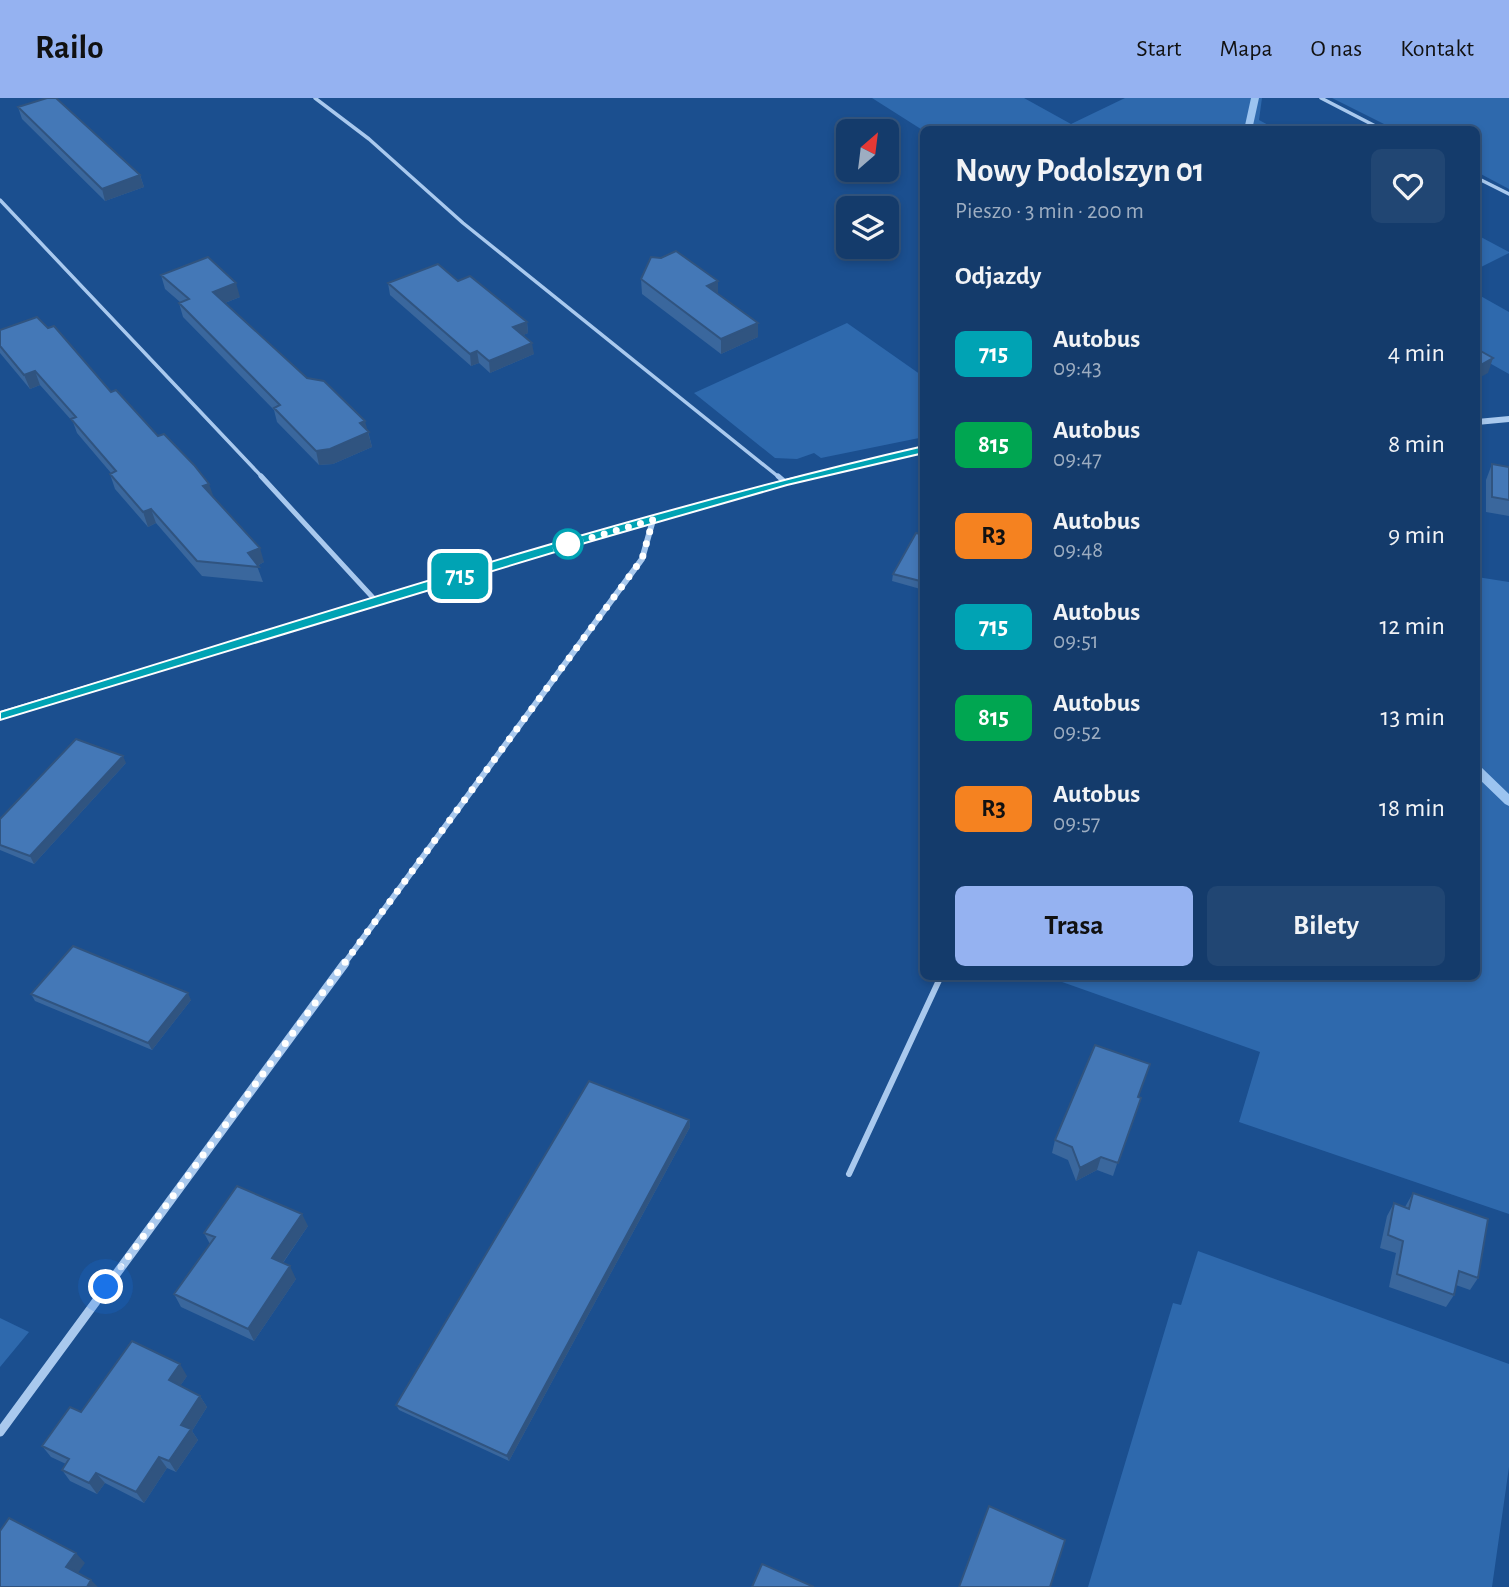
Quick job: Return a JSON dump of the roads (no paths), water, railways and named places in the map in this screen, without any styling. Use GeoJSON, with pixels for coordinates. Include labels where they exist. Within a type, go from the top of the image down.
{"type":"FeatureCollection","features":[{"type":"Feature","properties":{"kind":"street"},"geometry":{"type":"LineString","coordinates":[[1480,422],[1509,419]]}},
{"type":"Feature","properties":{"kind":"street"},"geometry":{"type":"LineString","coordinates":[[0,715],[376,601],[785,482],[920,451]]}},
{"type":"Feature","properties":{"kind":"street"},"geometry":{"type":"LineString","coordinates":[[0,1432],[642,559],[653,520]]}},
{"type":"Feature","properties":{"kind":"lane"},"geometry":{"type":"LineString","coordinates":[[315,98],[369,139],[463,223],[785,482]]}},
{"type":"Feature","properties":{"kind":"lane"},"geometry":{"type":"LineString","coordinates":[[1321,98],[1375,126]]}},
{"type":"Feature","properties":{"kind":"lane"},"geometry":{"type":"LineString","coordinates":[[1480,180],[1509,194]]}},
{"type":"Feature","properties":{"kind":"lane"},"geometry":{"type":"LineString","coordinates":[[0,200],[350,570],[376,601]]}},
{"type":"Feature","properties":{"kind":"lane"},"geometry":{"type":"LineString","coordinates":[[849,1174],[939,980]]}},
{"type":"Feature","properties":{"kind":"waterway"},"geometry":{"type":"LineString","coordinates":[[1249,126],[1255,98]]}},
{"type":"Feature","properties":{"kind":"waterway"},"geometry":{"type":"LineString","coordinates":[[1480,773],[1509,801]]}}]}
